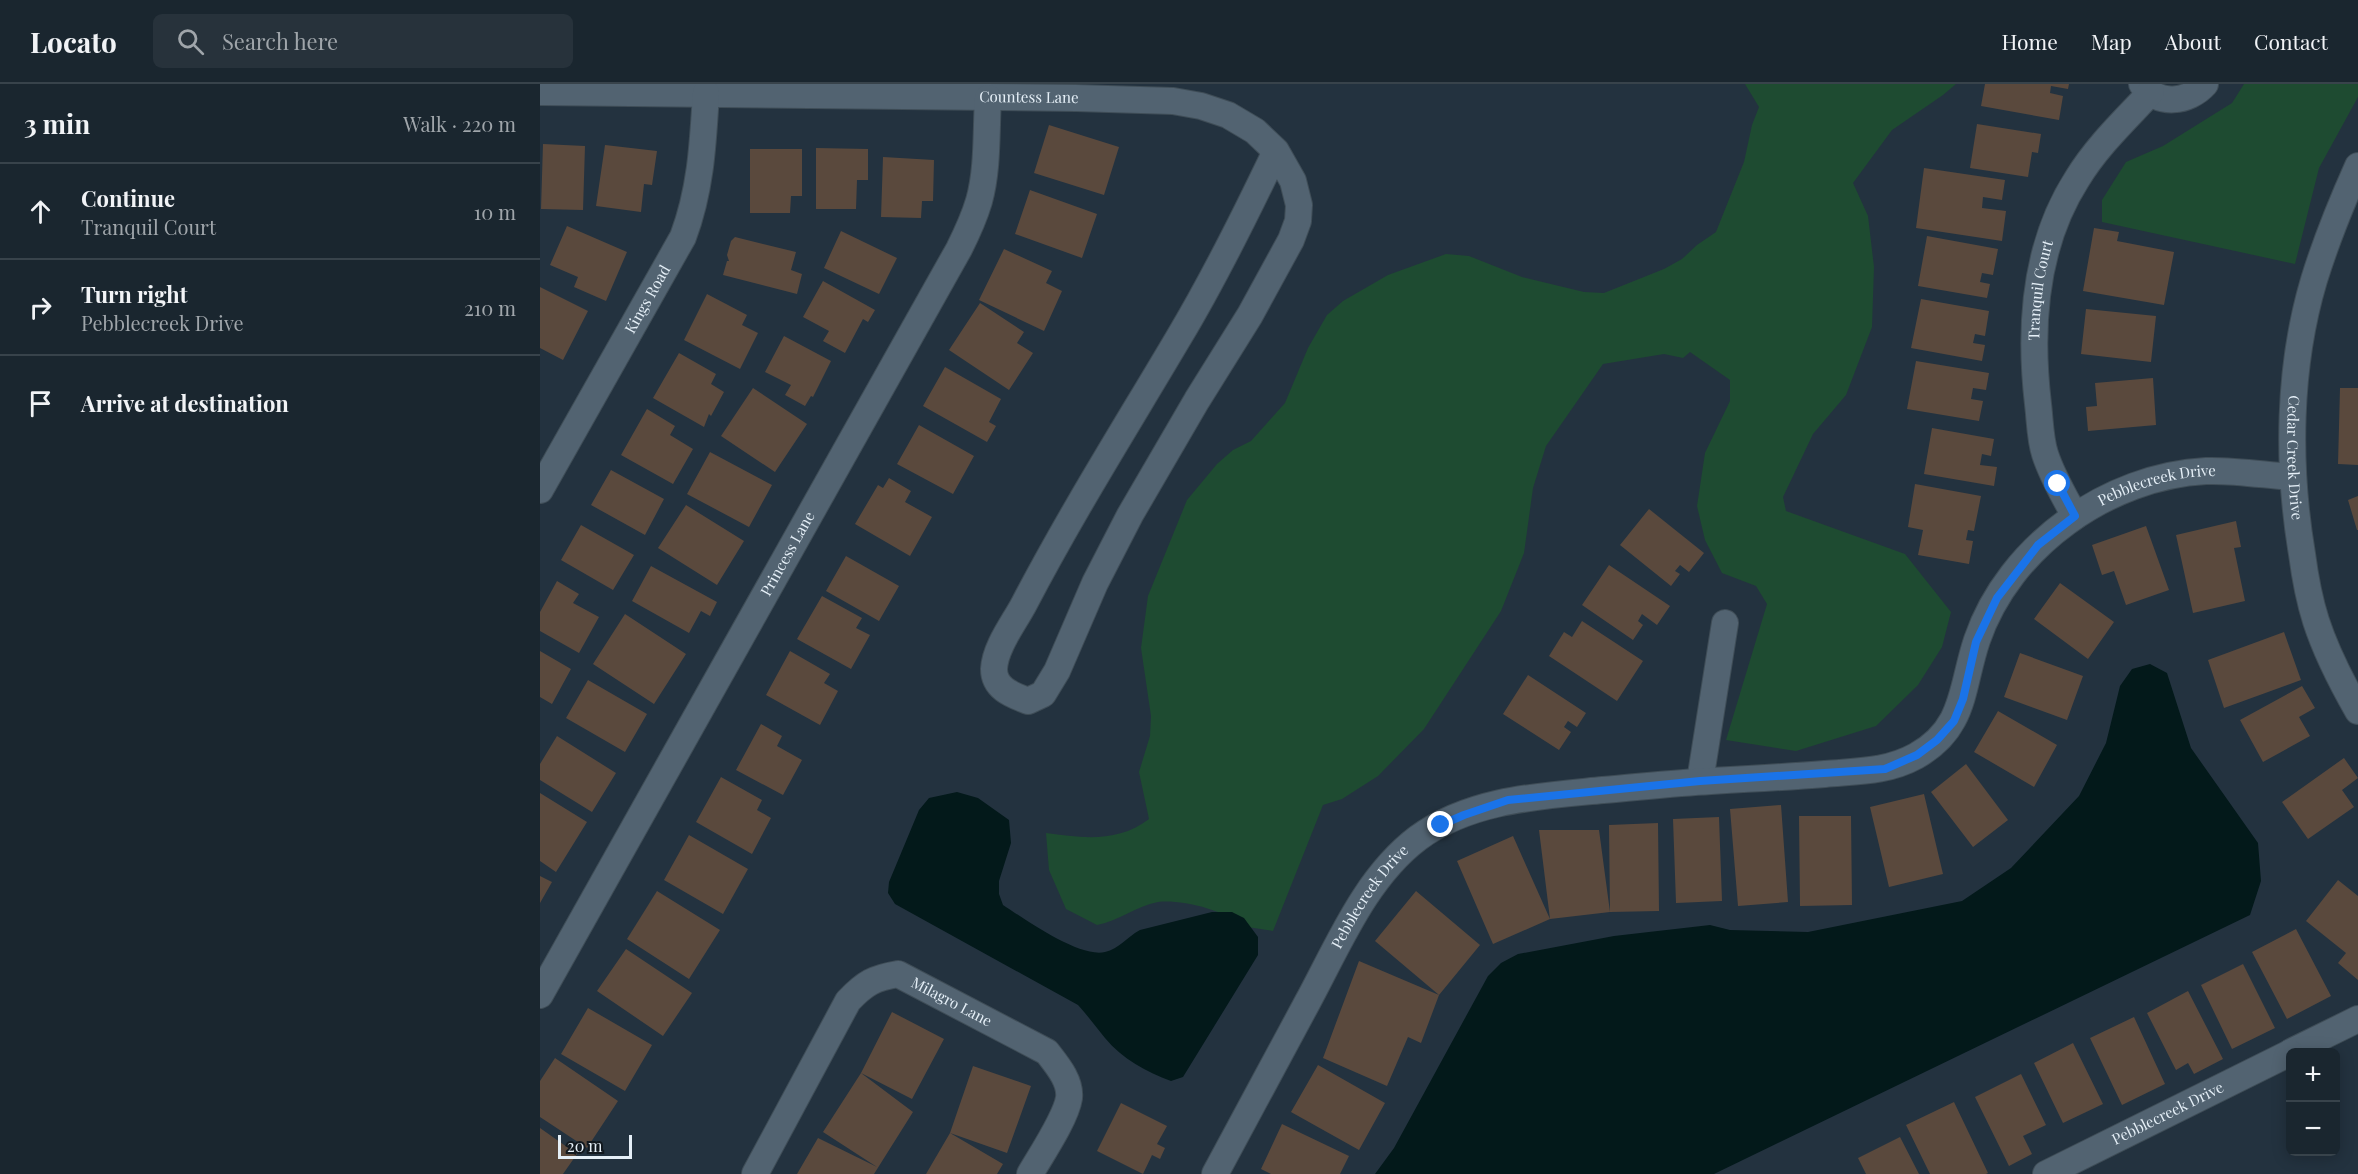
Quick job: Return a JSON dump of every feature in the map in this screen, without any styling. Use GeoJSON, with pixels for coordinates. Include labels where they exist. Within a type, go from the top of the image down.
{"type":"FeatureCollection","features":[{"type":"Feature","properties":{"kind":"street","name":"Tranquil Court"},"geometry":{"type":"LineString","coordinates":[[2075,516],[2045,453],[2040,423],[2035,379],[2034,337],[2036,297],[2043,255],[2054,220],[2076,179],[2146,88],[2163,99],[2175,100],[2189,97],[2205,84]]}},
{"type":"Feature","properties":{"kind":"street","name":"Countess Lane"},"geometry":{"type":"LineString","coordinates":[[540,92],[1173,101],[1201,106],[1228,115],[1255,131],[1276,151],[1293,181],[1299,205],[1298,222],[1291,240],[1250,315],[1130,515],[1095,583],[1057,671],[1043,694],[1028,701],[1006,693],[998,683],[994,671],[997,654],[1040,574],[1181,334],[1276,151]]}},
{"type":"Feature","properties":{"kind":"street","name":"Kings Road"},"geometry":{"type":"LineString","coordinates":[[540,490],[683,237],[693,211],[699,184],[703,156],[706,93]]}},
{"type":"Feature","properties":{"kind":"street","name":"Princess Lane"},"geometry":{"type":"LineString","coordinates":[[540,994],[971,225],[984,173],[988,98]]}},
{"type":"Feature","properties":{"kind":"street","name":"Cedar Creek Drive"},"geometry":{"type":"LineString","coordinates":[[2358,166],[2330,229],[2313,283],[2297,364],[2292,420],[2292,477],[2297,529],[2308,595],[2316,623],[2345,689],[2358,711]]}},
{"type":"Feature","properties":{"kind":"street","name":"Pebblecreek Drive"},"geometry":{"type":"LineString","coordinates":[[1215,1174],[1361,903],[1392,861],[1420,837],[1464,815],[1508,800],[1700,781],[1885,769],[1917,755],[1937,740],[1954,721],[1963,699],[1976,642],[1997,598],[2038,545],[2075,516],[2140,482],[2207,471],[2292,477]]}},
{"type":"Feature","properties":{"kind":"street"},"geometry":{"type":"LineString","coordinates":[[1700,781],[1725,623]]}},
{"type":"Feature","properties":{"kind":"street","name":"Milagro Lane"},"geometry":{"type":"LineString","coordinates":[[754,1174],[848,1001],[862,986],[877,978],[898,974],[1047,1052],[1063,1072],[1069,1097],[1059,1123],[1030,1174]]}},
{"type":"Feature","properties":{"kind":"street","name":"Pebblecreek Drive"},"geometry":{"type":"LineString","coordinates":[[2301,1048],[2358,1019]]}},
{"type":"Feature","properties":{"kind":"street","name":"Pebblecreek Drive"},"geometry":{"type":"LineString","coordinates":[[2046,1174],[2286,1055]]}},
{"type":"Feature","properties":{"kind":"green space"},"geometry":{"type":"Polygon","coordinates":[[[1745,84],[1956,84],[1892,130],[1853,183],[1868,216],[1874,267],[1872,327],[1846,395],[1813,434],[1783,497],[1786,511],[1905,554],[1951,612],[1942,647],[1918,685],[1876,726],[1796,751],[1726,740],[1767,604],[1756,586],[1722,573],[1705,540],[1697,506],[1705,453],[1730,401],[1730,380],[1690,352],[1683,358],[1664,354],[1603,364],[1546,446],[1533,488],[1524,553],[1501,611],[1424,729],[1378,776],[1342,799],[1323,805],[1273,931],[1241,926],[1225,915],[1178,902],[1150,904],[1097,925],[1066,909],[1049,870],[1046,833],[1099,837],[1125,832],[1149,819],[1139,772],[1150,736],[1151,716],[1141,648],[1148,596],[1187,500],[1217,464],[1233,450],[1251,441],[1285,403],[1308,348],[1327,315],[1343,301],[1388,275],[1446,254],[1469,256],[1522,277],[1584,292],[1604,293],[1664,269],[1682,259],[1716,232],[1744,162],[1752,125],[1759,107],[1745,84]]]}},
{"type":"Feature","properties":{"kind":"green space"},"geometry":{"type":"Polygon","coordinates":[[[2244,84],[2358,84],[2358,97],[2319,168],[2295,264],[2102,222],[2102,200],[2126,162],[2163,146],[2232,103],[2244,84]]]}},
{"type":"Feature","properties":{"kind":"shaded area"},"geometry":{"type":"Polygon","coordinates":[[[2150,664],[2167,673],[2191,748],[2258,843],[2261,881],[2250,915],[1714,1174],[1375,1174],[1394,1148],[1488,976],[1501,963],[1518,954],[1614,936],[1710,925],[1730,930],[1808,932],[1962,901],[2011,868],[2079,796],[2106,743],[2120,686],[2132,669],[2150,664]]]}},
{"type":"Feature","properties":{"kind":"shaded area"},"geometry":{"type":"Polygon","coordinates":[[[957,792],[978,798],[1009,820],[1011,843],[999,881],[999,894],[1003,905],[1067,944],[1094,952],[1105,952],[1115,948],[1140,930],[1212,912],[1232,912],[1244,918],[1258,937],[1258,955],[1183,1077],[1171,1081],[1135,1064],[1112,1046],[1078,1005],[895,904],[888,893],[889,882],[919,810],[929,798],[957,792]]]}},
{"type":"Feature","properties":{"kind":"building"},"geometry":{"type":"Polygon","coordinates":[[[1985,84],[2069,84],[2068,89],[2051,86],[2050,93],[2063,96],[2059,120],[1981,106],[1985,84]]]}},
{"type":"Feature","properties":{"kind":"building"},"geometry":{"type":"Polygon","coordinates":[[[1977,124],[2041,134],[2038,153],[2032,152],[2028,177],[1970,168],[1977,124]]]}},
{"type":"Feature","properties":{"kind":"building"},"geometry":{"type":"Polygon","coordinates":[[[1049,125],[1119,147],[1104,195],[1034,173],[1049,125]]]}},
{"type":"Feature","properties":{"kind":"building"},"geometry":{"type":"Polygon","coordinates":[[[543,144],[585,146],[583,210],[541,209],[543,144]]]}},
{"type":"Feature","properties":{"kind":"building"},"geometry":{"type":"Polygon","coordinates":[[[605,145],[657,151],[652,185],[644,184],[641,212],[596,206],[605,145]]]}},
{"type":"Feature","properties":{"kind":"building"},"geometry":{"type":"Polygon","coordinates":[[[816,148],[868,149],[868,180],[857,180],[856,209],[816,209],[816,148]]]}},
{"type":"Feature","properties":{"kind":"building"},"geometry":{"type":"Polygon","coordinates":[[[750,149],[802,149],[802,196],[791,196],[790,213],[750,213],[750,149]]]}},
{"type":"Feature","properties":{"kind":"building"},"geometry":{"type":"Polygon","coordinates":[[[883,157],[934,160],[933,201],[922,201],[921,218],[881,217],[883,157]]]}},
{"type":"Feature","properties":{"kind":"building"},"geometry":{"type":"Polygon","coordinates":[[[1924,168],[2005,180],[2002,200],[1983,197],[1982,208],[2006,211],[2002,241],[1916,228],[1924,168]]]}},
{"type":"Feature","properties":{"kind":"building"},"geometry":{"type":"Polygon","coordinates":[[[1030,190],[1097,214],[1082,258],[1015,234],[1030,190]]]}},
{"type":"Feature","properties":{"kind":"building"},"geometry":{"type":"Polygon","coordinates":[[[567,226],[627,252],[606,301],[574,287],[578,277],[550,265],[567,226]]]}},
{"type":"Feature","properties":{"kind":"building"},"geometry":{"type":"Polygon","coordinates":[[[2094,228],[2119,232],[2117,241],[2174,252],[2164,305],[2083,291],[2094,228]]]}},
{"type":"Feature","properties":{"kind":"building"},"geometry":{"type":"Polygon","coordinates":[[[841,231],[897,258],[879,294],[824,268],[841,231]]]}},
{"type":"Feature","properties":{"kind":"building"},"geometry":{"type":"Polygon","coordinates":[[[1927,236],[1998,249],[1993,275],[1982,273],[1980,282],[1990,284],[1987,298],[1918,286],[1927,236]]]}},
{"type":"Feature","properties":{"kind":"building"},"geometry":{"type":"Polygon","coordinates":[[[735,237],[796,252],[791,270],[802,274],[797,294],[723,275],[727,261],[729,261],[727,255],[731,241],[735,237]]]}},
{"type":"Feature","properties":{"kind":"building"},"geometry":{"type":"Polygon","coordinates":[[[1004,249],[1052,271],[1046,283],[1062,291],[1044,331],[979,300],[1004,249]]]}},
{"type":"Feature","properties":{"kind":"building"},"geometry":{"type":"Polygon","coordinates":[[[823,281],[875,310],[868,322],[863,319],[845,353],[823,341],[829,331],[803,317],[823,281]]]}},
{"type":"Feature","properties":{"kind":"building"},"geometry":{"type":"Polygon","coordinates":[[[540,287],[588,311],[563,360],[540,348],[540,287]]]}},
{"type":"Feature","properties":{"kind":"building"},"geometry":{"type":"Polygon","coordinates":[[[707,294],[747,315],[742,325],[758,333],[740,369],[684,340],[707,294]]]}},
{"type":"Feature","properties":{"kind":"building"},"geometry":{"type":"Polygon","coordinates":[[[1921,299],[1989,311],[1985,336],[1975,334],[1973,343],[1985,345],[1982,361],[1911,348],[1921,299]]]}},
{"type":"Feature","properties":{"kind":"building"},"geometry":{"type":"Polygon","coordinates":[[[980,303],[1024,332],[1017,343],[1033,353],[1009,390],[949,350],[980,303]]]}},
{"type":"Feature","properties":{"kind":"building"},"geometry":{"type":"Polygon","coordinates":[[[2086,309],[2156,316],[2151,362],[2081,354],[2086,309]]]}},
{"type":"Feature","properties":{"kind":"building"},"geometry":{"type":"Polygon","coordinates":[[[784,336],[831,361],[813,397],[811,396],[805,406],[785,395],[791,385],[765,372],[784,336]]]}},
{"type":"Feature","properties":{"kind":"building"},"geometry":{"type":"Polygon","coordinates":[[[679,353],[716,374],[711,384],[724,392],[711,416],[709,414],[704,427],[653,398],[679,353]]]}},
{"type":"Feature","properties":{"kind":"building"},"geometry":{"type":"Polygon","coordinates":[[[1916,361],[1989,373],[1986,390],[1973,388],[1971,399],[1983,401],[1979,421],[1907,409],[1916,361]]]}},
{"type":"Feature","properties":{"kind":"building"},"geometry":{"type":"Polygon","coordinates":[[[945,367],[1001,399],[989,422],[996,426],[987,442],[923,406],[945,367]]]}},
{"type":"Feature","properties":{"kind":"building"},"geometry":{"type":"Polygon","coordinates":[[[2153,378],[2156,425],[2088,431],[2086,407],[2097,406],[2095,383],[2153,378]]]}},
{"type":"Feature","properties":{"kind":"building"},"geometry":{"type":"Polygon","coordinates":[[[753,388],[807,424],[775,472],[721,436],[753,388]]]}},
{"type":"Feature","properties":{"kind":"building"},"geometry":{"type":"Polygon","coordinates":[[[2340,388],[2358,388],[2358,465],[2338,464],[2340,388]]]}},
{"type":"Feature","properties":{"kind":"building"},"geometry":{"type":"Polygon","coordinates":[[[647,409],[675,426],[670,435],[693,449],[673,484],[621,455],[647,409]]]}},
{"type":"Feature","properties":{"kind":"building"},"geometry":{"type":"Polygon","coordinates":[[[919,425],[974,456],[953,494],[897,464],[919,425]]]}},
{"type":"Feature","properties":{"kind":"building"},"geometry":{"type":"Polygon","coordinates":[[[1932,428],[1994,439],[1991,456],[1982,454],[1980,465],[1997,467],[1994,486],[1924,474],[1932,428]]]}},
{"type":"Feature","properties":{"kind":"building"},"geometry":{"type":"Polygon","coordinates":[[[710,452],[772,485],[749,527],[687,494],[710,452]]]}},
{"type":"Feature","properties":{"kind":"building"},"geometry":{"type":"Polygon","coordinates":[[[611,470],[664,499],[645,535],[591,505],[611,470]]]}},
{"type":"Feature","properties":{"kind":"building"},"geometry":{"type":"Polygon","coordinates":[[[889,478],[911,491],[905,502],[932,517],[910,556],[855,524],[878,485],[883,488],[889,478]]]}},
{"type":"Feature","properties":{"kind":"building"},"geometry":{"type":"Polygon","coordinates":[[[1915,484],[1981,496],[1974,531],[1968,530],[1966,540],[1973,541],[1969,564],[1918,555],[1923,530],[1908,527],[1915,484]]]}},
{"type":"Feature","properties":{"kind":"building"},"geometry":{"type":"Polygon","coordinates":[[[2358,496],[2358,530],[2357,530],[2348,500],[2358,496]]]}},
{"type":"Feature","properties":{"kind":"building"},"geometry":{"type":"Polygon","coordinates":[[[686,505],[744,541],[717,585],[658,548],[686,505]]]}},
{"type":"Feature","properties":{"kind":"building"},"geometry":{"type":"Polygon","coordinates":[[[1649,509],[1704,553],[1689,572],[1680,565],[1675,571],[1680,574],[1671,586],[1620,545],[1649,509]]]}},
{"type":"Feature","properties":{"kind":"building"},"geometry":{"type":"Polygon","coordinates":[[[2236,521],[2241,547],[2234,548],[2245,601],[2193,613],[2176,535],[2236,521]]]}},
{"type":"Feature","properties":{"kind":"building"},"geometry":{"type":"Polygon","coordinates":[[[581,525],[634,555],[613,590],[561,560],[581,525]]]}},
{"type":"Feature","properties":{"kind":"building"},"geometry":{"type":"Polygon","coordinates":[[[2146,526],[2169,590],[2126,605],[2114,571],[2102,575],[2092,545],[2146,526]]]}},
{"type":"Feature","properties":{"kind":"building"},"geometry":{"type":"Polygon","coordinates":[[[846,556],[899,586],[879,621],[826,591],[846,556]]]}},
{"type":"Feature","properties":{"kind":"building"},"geometry":{"type":"Polygon","coordinates":[[[1609,565],[1670,606],[1657,625],[1642,614],[1638,621],[1643,625],[1633,640],[1582,605],[1609,565]]]}},
{"type":"Feature","properties":{"kind":"building"},"geometry":{"type":"Polygon","coordinates":[[[651,566],[717,602],[710,616],[701,611],[689,633],[632,601],[651,566]]]}},
{"type":"Feature","properties":{"kind":"building"},"geometry":{"type":"Polygon","coordinates":[[[557,581],[579,594],[573,603],[599,617],[579,653],[540,631],[540,612],[557,581]]]}},
{"type":"Feature","properties":{"kind":"building"},"geometry":{"type":"Polygon","coordinates":[[[2060,583],[2114,622],[2088,659],[2034,619],[2060,583]]]}},
{"type":"Feature","properties":{"kind":"building"},"geometry":{"type":"Polygon","coordinates":[[[822,596],[862,618],[856,628],[870,635],[851,669],[797,639],[822,596]]]}},
{"type":"Feature","properties":{"kind":"building"},"geometry":{"type":"Polygon","coordinates":[[[625,614],[686,654],[654,704],[593,664],[625,614]]]}},
{"type":"Feature","properties":{"kind":"building"},"geometry":{"type":"Polygon","coordinates":[[[1582,621],[1643,661],[1617,701],[1549,656],[1564,632],[1572,637],[1582,621]]]}},
{"type":"Feature","properties":{"kind":"building"},"geometry":{"type":"Polygon","coordinates":[[[2284,632],[2301,680],[2224,708],[2208,660],[2284,632]]]}},
{"type":"Feature","properties":{"kind":"building"},"geometry":{"type":"Polygon","coordinates":[[[540,651],[571,669],[552,704],[540,697],[540,651]]]}},
{"type":"Feature","properties":{"kind":"building"},"geometry":{"type":"Polygon","coordinates":[[[790,651],[830,674],[824,683],[838,691],[820,725],[766,695],[790,651]]]}},
{"type":"Feature","properties":{"kind":"building"},"geometry":{"type":"Polygon","coordinates":[[[2020,653],[2083,676],[2067,720],[2004,697],[2020,653]]]}},
{"type":"Feature","properties":{"kind":"building"},"geometry":{"type":"Polygon","coordinates":[[[1528,675],[1586,713],[1577,727],[1568,721],[1564,727],[1571,732],[1559,750],[1503,714],[1528,675]]]}},
{"type":"Feature","properties":{"kind":"building"},"geometry":{"type":"Polygon","coordinates":[[[588,680],[647,714],[625,752],[566,718],[588,680]]]}},
{"type":"Feature","properties":{"kind":"building"},"geometry":{"type":"Polygon","coordinates":[[[2302,686],[2315,708],[2299,717],[2310,736],[2263,762],[2240,720],[2302,686]]]}},
{"type":"Feature","properties":{"kind":"building"},"geometry":{"type":"Polygon","coordinates":[[[1998,711],[2057,745],[2034,787],[1974,752],[1998,711]]]}},
{"type":"Feature","properties":{"kind":"building"},"geometry":{"type":"Polygon","coordinates":[[[761,724],[782,736],[777,746],[802,760],[783,795],[736,770],[761,724]]]}},
{"type":"Feature","properties":{"kind":"building"},"geometry":{"type":"Polygon","coordinates":[[[557,736],[616,773],[592,812],[540,780],[540,764],[557,736]]]}},
{"type":"Feature","properties":{"kind":"building"},"geometry":{"type":"Polygon","coordinates":[[[2344,758],[2358,778],[2342,790],[2354,807],[2308,839],[2282,802],[2344,758]]]}},
{"type":"Feature","properties":{"kind":"building"},"geometry":{"type":"Polygon","coordinates":[[[1966,764],[2008,820],[1973,847],[1931,792],[1966,764]]]}},
{"type":"Feature","properties":{"kind":"building"},"geometry":{"type":"Polygon","coordinates":[[[721,777],[762,800],[757,810],[771,818],[752,854],[696,822],[721,777]]]}},
{"type":"Feature","properties":{"kind":"building"},"geometry":{"type":"Polygon","coordinates":[[[540,793],[587,822],[556,872],[540,861],[540,793]]]}},
{"type":"Feature","properties":{"kind":"building"},"geometry":{"type":"Polygon","coordinates":[[[1924,794],[1943,874],[1889,887],[1870,807],[1924,794]]]}},
{"type":"Feature","properties":{"kind":"building"},"geometry":{"type":"Polygon","coordinates":[[[1781,805],[1788,902],[1738,906],[1730,809],[1781,805]]]}},
{"type":"Feature","properties":{"kind":"building"},"geometry":{"type":"Polygon","coordinates":[[[1799,816],[1851,816],[1852,905],[1800,906],[1799,816]]]}},
{"type":"Feature","properties":{"kind":"building"},"geometry":{"type":"Polygon","coordinates":[[[1719,817],[1722,901],[1676,903],[1673,819],[1719,817]]]}},
{"type":"Feature","properties":{"kind":"building"},"geometry":{"type":"Polygon","coordinates":[[[1658,823],[1659,911],[1610,912],[1609,825],[1658,823]]]}},
{"type":"Feature","properties":{"kind":"building"},"geometry":{"type":"Polygon","coordinates":[[[1539,830],[1599,830],[1610,912],[1550,919],[1539,830]]]}},
{"type":"Feature","properties":{"kind":"building"},"geometry":{"type":"Polygon","coordinates":[[[689,835],[748,869],[723,914],[664,880],[689,835]]]}},
{"type":"Feature","properties":{"kind":"building"},"geometry":{"type":"Polygon","coordinates":[[[1513,836],[1550,919],[1493,944],[1457,861],[1513,836]]]}},
{"type":"Feature","properties":{"kind":"building"},"geometry":{"type":"Polygon","coordinates":[[[540,876],[552,882],[540,903],[540,876]]]}},
{"type":"Feature","properties":{"kind":"building"},"geometry":{"type":"Polygon","coordinates":[[[2338,880],[2358,896],[2358,980],[2338,963],[2346,953],[2306,921],[2338,880]]]}},
{"type":"Feature","properties":{"kind":"building"},"geometry":{"type":"Polygon","coordinates":[[[657,891],[720,930],[689,979],[627,939],[657,891]]]}},
{"type":"Feature","properties":{"kind":"building"},"geometry":{"type":"Polygon","coordinates":[[[1416,891],[1480,945],[1439,995],[1375,941],[1416,891]]]}},
{"type":"Feature","properties":{"kind":"building"},"geometry":{"type":"Polygon","coordinates":[[[2296,929],[2331,996],[2287,1019],[2252,952],[2296,929]]]}},
{"type":"Feature","properties":{"kind":"building"},"geometry":{"type":"Polygon","coordinates":[[[626,949],[692,993],[663,1036],[597,991],[626,949]]]}},
{"type":"Feature","properties":{"kind":"building"},"geometry":{"type":"Polygon","coordinates":[[[1359,961],[1439,995],[1421,1043],[1408,1037],[1387,1086],[1323,1058],[1359,961]]]}},
{"type":"Feature","properties":{"kind":"building"},"geometry":{"type":"Polygon","coordinates":[[[2243,964],[2275,1028],[2232,1049],[2201,985],[2243,964]]]}},
{"type":"Feature","properties":{"kind":"building"},"geometry":{"type":"Polygon","coordinates":[[[2188,991],[2223,1059],[2194,1074],[2188,1063],[2176,1070],[2147,1013],[2188,991]]]}},
{"type":"Feature","properties":{"kind":"building"},"geometry":{"type":"Polygon","coordinates":[[[588,1008],[652,1045],[625,1091],[561,1054],[588,1008]]]}},
{"type":"Feature","properties":{"kind":"building"},"geometry":{"type":"Polygon","coordinates":[[[892,1012],[944,1039],[912,1099],[861,1073],[892,1012]]]}},
{"type":"Feature","properties":{"kind":"building"},"geometry":{"type":"Polygon","coordinates":[[[2134,1017],[2165,1084],[2122,1105],[2090,1038],[2134,1017]]]}},
{"type":"Feature","properties":{"kind":"building"},"geometry":{"type":"Polygon","coordinates":[[[2073,1043],[2103,1104],[2063,1123],[2034,1063],[2073,1043]]]}},
{"type":"Feature","properties":{"kind":"building"},"geometry":{"type":"Polygon","coordinates":[[[555,1058],[618,1101],[587,1148],[540,1117],[540,1081],[555,1058]]]}},
{"type":"Feature","properties":{"kind":"building"},"geometry":{"type":"Polygon","coordinates":[[[1318,1065],[1385,1103],[1359,1150],[1291,1112],[1318,1065]]]}},
{"type":"Feature","properties":{"kind":"building"},"geometry":{"type":"Polygon","coordinates":[[[973,1066],[1031,1086],[1007,1153],[950,1133],[973,1066]]]}},
{"type":"Feature","properties":{"kind":"building"},"geometry":{"type":"Polygon","coordinates":[[[861,1073],[913,1112],[874,1174],[797,1174],[818,1138],[877,1167],[823,1132],[861,1073]]]}},
{"type":"Feature","properties":{"kind":"building"},"geometry":{"type":"Polygon","coordinates":[[[2021,1074],[2046,1125],[2023,1136],[2032,1154],[2009,1166],[1975,1097],[2021,1074]]]}},
{"type":"Feature","properties":{"kind":"building"},"geometry":{"type":"Polygon","coordinates":[[[1954,1102],[1988,1173],[1986,1174],[1930,1174],[1906,1125],[1954,1102]]]}},
{"type":"Feature","properties":{"kind":"building"},"geometry":{"type":"Polygon","coordinates":[[[1121,1103],[1167,1126],[1157,1144],[1165,1148],[1160,1159],[1152,1155],[1143,1174],[1097,1151],[1121,1103]]]}},
{"type":"Feature","properties":{"kind":"building"},"geometry":{"type":"Polygon","coordinates":[[[1282,1124],[1349,1156],[1340,1174],[1271,1174],[1261,1169],[1282,1124]]]}},
{"type":"Feature","properties":{"kind":"building"},"geometry":{"type":"Polygon","coordinates":[[[540,1128],[577,1154],[563,1174],[540,1174],[540,1128]]]}},
{"type":"Feature","properties":{"kind":"building"},"geometry":{"type":"Polygon","coordinates":[[[950,1133],[1003,1164],[997,1174],[926,1174],[950,1133]]]}},
{"type":"Feature","properties":{"kind":"building"},"geometry":{"type":"Polygon","coordinates":[[[1900,1137],[1919,1174],[1866,1174],[1858,1158],[1900,1137]]]}},
{"type":"Feature","properties":{"kind":"route"},"geometry":{"type":"LineString","coordinates":[[1441,825],[1508,800],[1535,796],[1700,781],[1885,769],[1917,755],[1937,740],[1954,721],[1963,699],[1976,642],[1997,598],[2038,545],[2075,516],[2058,484]]}}]}
